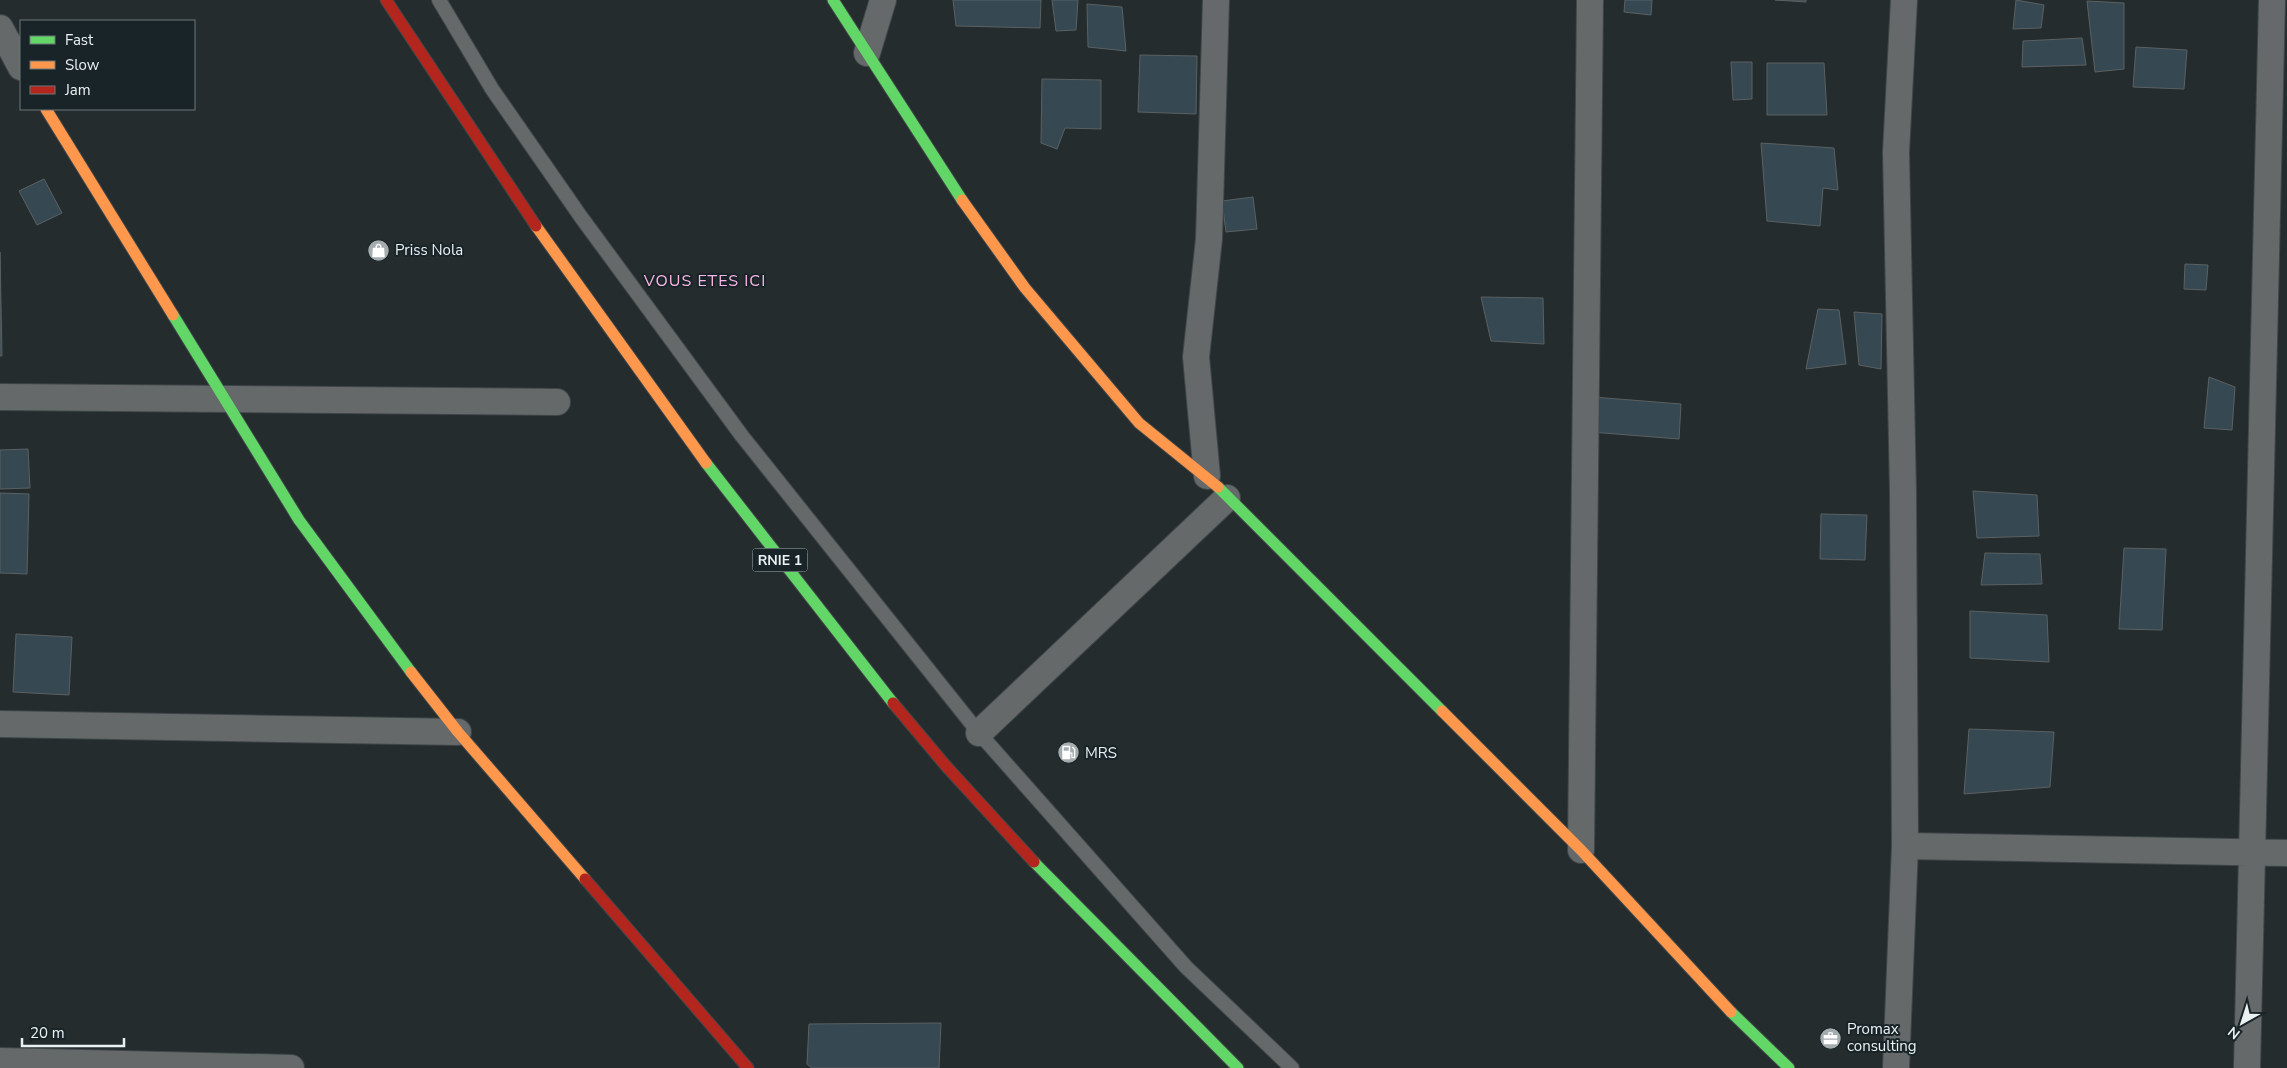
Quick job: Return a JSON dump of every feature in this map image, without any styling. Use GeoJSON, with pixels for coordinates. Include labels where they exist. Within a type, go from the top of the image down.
{"type":"FeatureCollection","features":[{"type":"Feature","properties":{"kind":"main road","name":"RNIE 1"},"geometry":{"type":"LineString","coordinates":[[386,0],[460,115],[624,354],[787,569],[945,765],[1074,904],[1238,1068]]}},
{"type":"Feature","properties":{"kind":"main road"},"geometry":{"type":"LineString","coordinates":[[833,0],[978,225],[1025,288],[1139,424],[1207,476],[1581,850],[1747,1029],[1789,1068]]}},
{"type":"Feature","properties":{"kind":"main road"},"geometry":{"type":"LineString","coordinates":[[47,110],[299,520],[376,627],[458,732],[748,1068]]}},
{"type":"Feature","properties":{"kind":"street"},"geometry":{"type":"LineString","coordinates":[[867,52],[883,0]]}},
{"type":"Feature","properties":{"kind":"street"},"geometry":{"type":"LineString","coordinates":[[1207,476],[1196,357],[1209,239],[1216,0]]}},
{"type":"Feature","properties":{"kind":"street"},"geometry":{"type":"LineString","coordinates":[[1581,850],[1590,0]]}},
{"type":"Feature","properties":{"kind":"street"},"geometry":{"type":"LineString","coordinates":[[1896,1068],[1905,846],[1903,482],[1896,152],[1904,0]]}},
{"type":"Feature","properties":{"kind":"street"},"geometry":{"type":"LineString","coordinates":[[2247,1068],[2272,0]]}},
{"type":"Feature","properties":{"kind":"street"},"geometry":{"type":"LineString","coordinates":[[0,28],[12,62]]}},
{"type":"Feature","properties":{"kind":"street"},"geometry":{"type":"LineString","coordinates":[[0,397],[557,402]]}},
{"type":"Feature","properties":{"kind":"street"},"geometry":{"type":"LineString","coordinates":[[978,733],[1227,498]]}},
{"type":"Feature","properties":{"kind":"street"},"geometry":{"type":"LineString","coordinates":[[0,724],[458,732]]}},
{"type":"Feature","properties":{"kind":"street"},"geometry":{"type":"LineString","coordinates":[[1905,846],[2287,853]]}},
{"type":"Feature","properties":{"kind":"street"},"geometry":{"type":"LineString","coordinates":[[0,1061],[291,1068]]}},
{"type":"Feature","properties":{"kind":"lane"},"geometry":{"type":"LineString","coordinates":[[439,0],[492,89],[581,217],[742,436],[978,733],[1186,967],[1292,1068]]}},
{"type":"Feature","properties":{"kind":"building"},"geometry":{"type":"Polygon","coordinates":[[[953,0],[1041,0],[1040,28],[956,26],[953,0]]]}},
{"type":"Feature","properties":{"kind":"building"},"geometry":{"type":"Polygon","coordinates":[[[1052,0],[1078,0],[1076,30],[1056,31],[1052,0]]]}},
{"type":"Feature","properties":{"kind":"building"},"geometry":{"type":"Polygon","coordinates":[[[1625,0],[1652,0],[1651,15],[1624,12],[1625,0]]]}},
{"type":"Feature","properties":{"kind":"building"},"geometry":{"type":"Polygon","coordinates":[[[1775,0],[1806,0],[1806,2],[1775,0]]]}},
{"type":"Feature","properties":{"kind":"building"},"geometry":{"type":"Polygon","coordinates":[[[2016,0],[2044,5],[2041,28],[2013,29],[2016,0]]]}},
{"type":"Feature","properties":{"kind":"building"},"geometry":{"type":"Polygon","coordinates":[[[2087,1],[2124,3],[2124,69],[2095,72],[2087,1]]]}},
{"type":"Feature","properties":{"kind":"building"},"geometry":{"type":"Polygon","coordinates":[[[1087,4],[1122,7],[1126,51],[1088,47],[1087,4]]]}},
{"type":"Feature","properties":{"kind":"building"},"geometry":{"type":"Polygon","coordinates":[[[2082,38],[2086,65],[2022,67],[2023,41],[2082,38]]]}},
{"type":"Feature","properties":{"kind":"building"},"geometry":{"type":"Polygon","coordinates":[[[2136,47],[2187,50],[2184,89],[2133,87],[2136,47]]]}},
{"type":"Feature","properties":{"kind":"building"},"geometry":{"type":"Polygon","coordinates":[[[1140,55],[1197,56],[1196,114],[1138,112],[1140,55]]]}},
{"type":"Feature","properties":{"kind":"building"},"geometry":{"type":"Polygon","coordinates":[[[1731,62],[1752,62],[1752,99],[1733,100],[1731,62]]]}},
{"type":"Feature","properties":{"kind":"building"},"geometry":{"type":"Polygon","coordinates":[[[1767,63],[1824,63],[1827,115],[1767,115],[1767,63]]]}},
{"type":"Feature","properties":{"kind":"building"},"geometry":{"type":"Polygon","coordinates":[[[1042,79],[1101,80],[1101,129],[1065,128],[1057,149],[1041,143],[1042,79]]]}},
{"type":"Feature","properties":{"kind":"building"},"geometry":{"type":"Polygon","coordinates":[[[1761,143],[1834,148],[1838,190],[1823,188],[1820,226],[1767,221],[1761,143]]]}},
{"type":"Feature","properties":{"kind":"building"},"geometry":{"type":"Polygon","coordinates":[[[44,179],[62,213],[37,225],[19,191],[44,179]]]}},
{"type":"Feature","properties":{"kind":"building"},"geometry":{"type":"Polygon","coordinates":[[[1253,197],[1257,229],[1226,232],[1222,201],[1253,197]]]}},
{"type":"Feature","properties":{"kind":"building"},"geometry":{"type":"Polygon","coordinates":[[[0,252],[2,356],[0,356],[0,252]]]}},
{"type":"Feature","properties":{"kind":"building"},"geometry":{"type":"Polygon","coordinates":[[[2185,264],[2208,265],[2206,290],[2184,289],[2185,264]]]}},
{"type":"Feature","properties":{"kind":"building"},"geometry":{"type":"Polygon","coordinates":[[[1481,297],[1543,298],[1544,344],[1491,341],[1481,297]]]}},
{"type":"Feature","properties":{"kind":"building"},"geometry":{"type":"Polygon","coordinates":[[[1818,309],[1839,310],[1846,364],[1806,369],[1818,309]]]}},
{"type":"Feature","properties":{"kind":"building"},"geometry":{"type":"Polygon","coordinates":[[[1854,312],[1882,314],[1881,369],[1859,365],[1854,312]]]}},
{"type":"Feature","properties":{"kind":"building"},"geometry":{"type":"Polygon","coordinates":[[[2209,377],[2235,387],[2232,430],[2204,428],[2209,377]]]}},
{"type":"Feature","properties":{"kind":"building"},"geometry":{"type":"Polygon","coordinates":[[[1593,397],[1681,404],[1679,439],[1591,432],[1593,397]]]}},
{"type":"Feature","properties":{"kind":"building"},"geometry":{"type":"Polygon","coordinates":[[[28,449],[30,488],[0,489],[0,450],[28,449]]]}},
{"type":"Feature","properties":{"kind":"building"},"geometry":{"type":"Polygon","coordinates":[[[1973,491],[2037,495],[2039,536],[1977,538],[1973,491]]]}},
{"type":"Feature","properties":{"kind":"building"},"geometry":{"type":"Polygon","coordinates":[[[0,493],[29,494],[27,574],[0,573],[0,493]]]}},
{"type":"Feature","properties":{"kind":"building"},"geometry":{"type":"Polygon","coordinates":[[[1821,514],[1867,515],[1865,560],[1820,559],[1821,514]]]}},
{"type":"Feature","properties":{"kind":"building"},"geometry":{"type":"Polygon","coordinates":[[[2124,548],[2166,549],[2162,630],[2119,629],[2124,548]]]}},
{"type":"Feature","properties":{"kind":"building"},"geometry":{"type":"Polygon","coordinates":[[[1985,553],[2040,554],[2042,584],[1981,585],[1985,553]]]}},
{"type":"Feature","properties":{"kind":"building"},"geometry":{"type":"Polygon","coordinates":[[[1970,611],[2047,615],[2049,662],[1970,658],[1970,611]]]}},
{"type":"Feature","properties":{"kind":"building"},"geometry":{"type":"Polygon","coordinates":[[[16,634],[72,637],[69,695],[13,692],[16,634]]]}},
{"type":"Feature","properties":{"kind":"building"},"geometry":{"type":"Polygon","coordinates":[[[1969,729],[2054,732],[2050,787],[1964,794],[1969,729]]]}},
{"type":"Feature","properties":{"kind":"building"},"geometry":{"type":"Polygon","coordinates":[[[941,1023],[939,1068],[812,1068],[807,1064],[809,1024],[941,1023]]]}},
{"type":"Feature","properties":{"kind":"traffic: fast"},"geometry":{"type":"LineString","coordinates":[[833,0],[962,200]]}},
{"type":"Feature","properties":{"kind":"traffic: fast"},"geometry":{"type":"LineString","coordinates":[[173,315],[299,520],[411,672]]}},
{"type":"Feature","properties":{"kind":"traffic: fast"},"geometry":{"type":"LineString","coordinates":[[706,463],[893,703]]}},
{"type":"Feature","properties":{"kind":"traffic: fast"},"geometry":{"type":"LineString","coordinates":[[1218,487],[1442,711]]}},
{"type":"Feature","properties":{"kind":"traffic: fast"},"geometry":{"type":"LineString","coordinates":[[1034,862],[1238,1068]]}},
{"type":"Feature","properties":{"kind":"traffic: fast"},"geometry":{"type":"LineString","coordinates":[[1731,1012],[1789,1068]]}},
{"type":"Feature","properties":{"kind":"traffic: slow"},"geometry":{"type":"LineString","coordinates":[[47,110],[173,315]]}},
{"type":"Feature","properties":{"kind":"traffic: slow"},"geometry":{"type":"LineString","coordinates":[[962,200],[1025,288],[1139,423],[1218,487]]}},
{"type":"Feature","properties":{"kind":"traffic: slow"},"geometry":{"type":"LineString","coordinates":[[536,226],[706,463]]}},
{"type":"Feature","properties":{"kind":"traffic: slow"},"geometry":{"type":"LineString","coordinates":[[411,672],[458,732],[585,879]]}},
{"type":"Feature","properties":{"kind":"traffic: slow"},"geometry":{"type":"LineString","coordinates":[[1442,711],[1581,850],[1731,1012]]}},
{"type":"Feature","properties":{"kind":"traffic: jam"},"geometry":{"type":"LineString","coordinates":[[386,0],[536,226]]}},
{"type":"Feature","properties":{"kind":"traffic: jam"},"geometry":{"type":"LineString","coordinates":[[893,703],[946,766],[1034,862]]}},
{"type":"Feature","properties":{"kind":"traffic: jam"},"geometry":{"type":"LineString","coordinates":[[585,879],[748,1068]]}},
{"type":"Feature","properties":{"kind":"place","name":"Priss Nola"},"geometry":{"type":"Point","coordinates":[379,250]}},
{"type":"Feature","properties":{"kind":"place","name":"MRS"},"geometry":{"type":"Point","coordinates":[1069,753]}},
{"type":"Feature","properties":{"kind":"place","name":"Promax consulting"},"geometry":{"type":"Point","coordinates":[1831,1038]}},
{"type":"Feature","properties":{"kind":"district","name":"VOUS ETES ICI"},"geometry":{"type":"Point","coordinates":[705,281]}}]}
